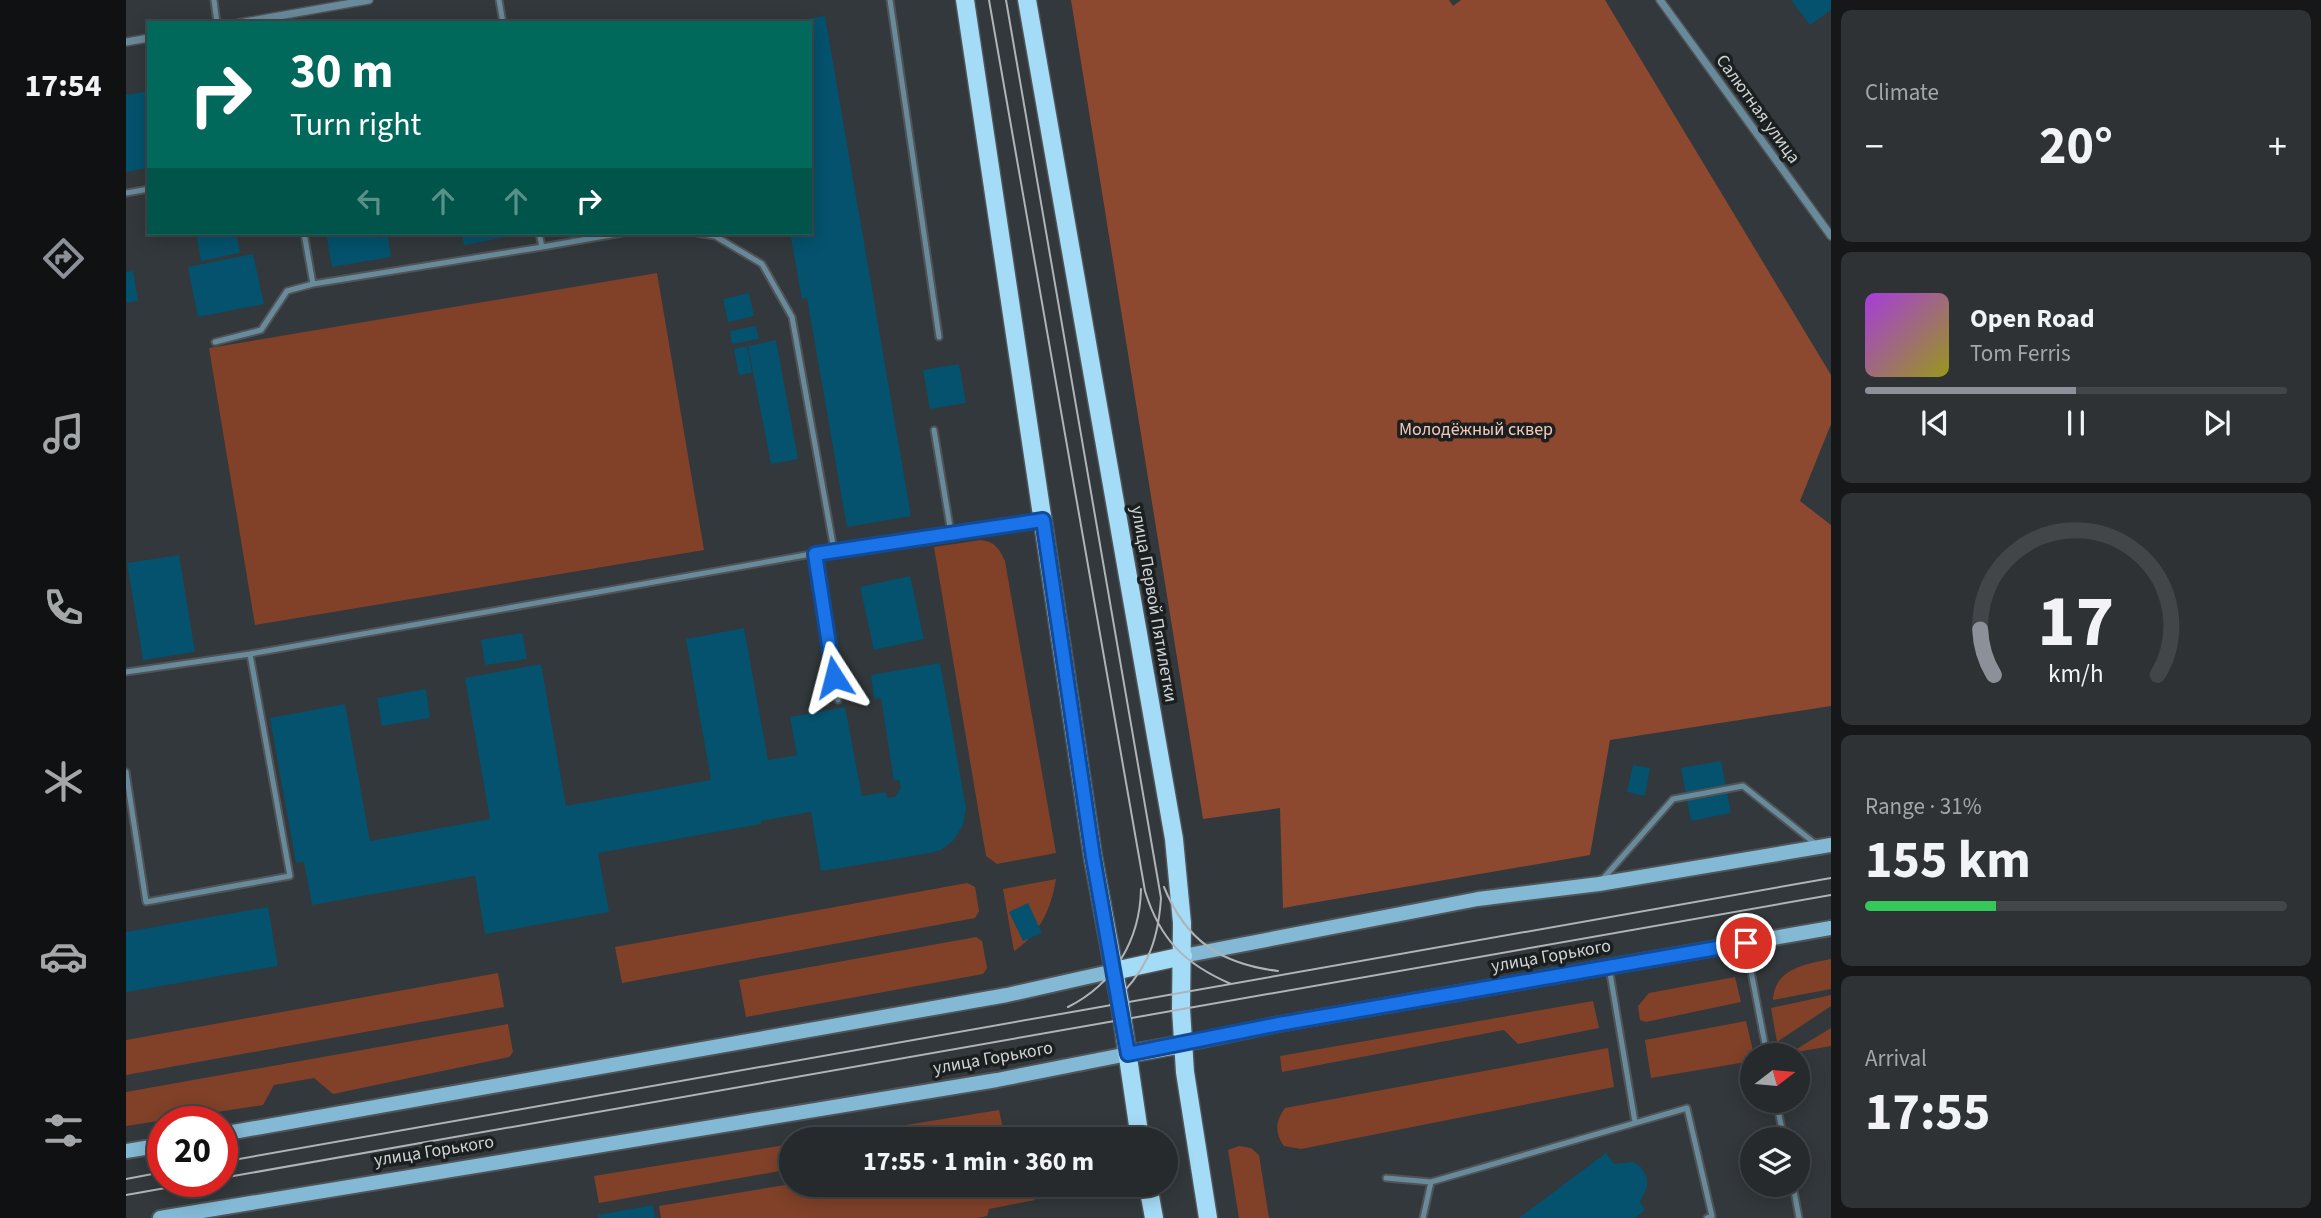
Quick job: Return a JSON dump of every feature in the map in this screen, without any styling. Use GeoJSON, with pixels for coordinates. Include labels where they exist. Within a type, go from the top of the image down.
{"type":"FeatureCollection","features":[{"type":"Feature","properties":{"kind":"main road"},"geometry":{"type":"LineString","coordinates":[[965,0],[1093,857],[1138,1127]]}},
{"type":"Feature","properties":{"kind":"main road","name":"улица Первой Пятилетки"},"geometry":{"type":"LineString","coordinates":[[1027,0],[1174,839],[1184,956],[1181,1000],[1183,1044],[1191,1118],[1208,1218]]}},
{"type":"Feature","properties":{"kind":"main road"},"geometry":{"type":"LineString","coordinates":[[238,1131],[1007,995],[1184,956],[1479,899],[1599,884],[1825,846]]}},
{"type":"Feature","properties":{"kind":"main road","name":"улица Горького"},"geometry":{"type":"LineString","coordinates":[[160,1218],[997,1080],[1279,1024],[1831,928]]}},
{"type":"Feature","properties":{"kind":"main road"},"geometry":{"type":"LineString","coordinates":[[126,1151],[147,1148]]}},
{"type":"Feature","properties":{"kind":"main road"},"geometry":{"type":"LineString","coordinates":[[1150,1197],[1154,1218]]}},
{"type":"Feature","properties":{"kind":"street"},"geometry":{"type":"LineString","coordinates":[[250,21],[369,0]]}},
{"type":"Feature","properties":{"kind":"street","name":"Салютная улица"},"geometry":{"type":"LineString","coordinates":[[1660,0],[1831,236]]}},
{"type":"Feature","properties":{"kind":"street"},"geometry":{"type":"LineString","coordinates":[[126,42],[147,38]]}},
{"type":"Feature","properties":{"kind":"lane"},"geometry":{"type":"LineString","coordinates":[[214,0],[218,21]]}},
{"type":"Feature","properties":{"kind":"lane"},"geometry":{"type":"LineString","coordinates":[[499,0],[503,21]]}},
{"type":"Feature","properties":{"kind":"lane"},"geometry":{"type":"LineString","coordinates":[[890,0],[939,337]]}},
{"type":"Feature","properties":{"kind":"lane"},"geometry":{"type":"LineString","coordinates":[[126,193],[147,189]]}},
{"type":"Feature","properties":{"kind":"lane"},"geometry":{"type":"LineString","coordinates":[[304,235],[313,284]]}},
{"type":"Feature","properties":{"kind":"lane"},"geometry":{"type":"LineString","coordinates":[[539,235],[542,247]]}},
{"type":"Feature","properties":{"kind":"lane"},"geometry":{"type":"LineString","coordinates":[[215,342],[261,330],[287,292],[313,284],[611,235]]}},
{"type":"Feature","properties":{"kind":"lane"},"geometry":{"type":"LineString","coordinates":[[709,235],[762,264],[792,317],[835,550]]}},
{"type":"Feature","properties":{"kind":"lane"},"geometry":{"type":"LineString","coordinates":[[934,430],[951,533]]}},
{"type":"Feature","properties":{"kind":"lane"},"geometry":{"type":"LineString","coordinates":[[126,672],[250,654],[835,550],[1043,520]]}},
{"type":"Feature","properties":{"kind":"lane"},"geometry":{"type":"LineString","coordinates":[[815,554],[838,700]]}},
{"type":"Feature","properties":{"kind":"lane"},"geometry":{"type":"LineString","coordinates":[[126,772],[146,902],[290,876],[250,654]]}},
{"type":"Feature","properties":{"kind":"lane"},"geometry":{"type":"LineString","coordinates":[[1599,884],[1673,799],[1743,786],[1825,846]]}},
{"type":"Feature","properties":{"kind":"lane"},"geometry":{"type":"LineString","coordinates":[[1746,943],[1765,1043]]}},
{"type":"Feature","properties":{"kind":"lane"},"geometry":{"type":"LineString","coordinates":[[1609,967],[1634,1122]]}},
{"type":"Feature","properties":{"kind":"lane"},"geometry":{"type":"LineString","coordinates":[[1386,1178],[1431,1182],[1687,1108],[1712,1216],[1707,1218]]}},
{"type":"Feature","properties":{"kind":"lane"},"geometry":{"type":"LineString","coordinates":[[1423,1218],[1431,1182]]}},
{"type":"Feature","properties":{"kind":"lane"},"geometry":{"type":"LineString","coordinates":[[1795,1197],[1799,1218]]}},
{"type":"Feature","properties":{"kind":"shaded area"},"geometry":{"type":"Polygon","coordinates":[[[657,273],[704,550],[255,625],[209,348],[657,273]]]}},
{"type":"Feature","properties":{"kind":"shaded area"},"geometry":{"type":"Polygon","coordinates":[[[981,540],[996,546],[1005,561],[1056,853],[997,864],[986,856],[934,547],[981,540]]]}},
{"type":"Feature","properties":{"kind":"shaded area"},"geometry":{"type":"Polygon","coordinates":[[[1056,879],[1043,920],[1031,937],[1014,951],[1003,889],[1056,879]]]}},
{"type":"Feature","properties":{"kind":"shaded area"},"geometry":{"type":"Polygon","coordinates":[[[967,883],[975,887],[979,911],[975,918],[622,983],[615,947],[967,883]]]}},
{"type":"Feature","properties":{"kind":"shaded area"},"geometry":{"type":"Polygon","coordinates":[[[976,937],[982,941],[987,968],[983,974],[746,1017],[739,980],[976,937]]]}},
{"type":"Feature","properties":{"kind":"shaded area"},"geometry":{"type":"Polygon","coordinates":[[[1831,959],[1831,989],[1773,1000],[1779,981],[1785,975],[1801,966],[1831,959]]]}},
{"type":"Feature","properties":{"kind":"shaded area"},"geometry":{"type":"Polygon","coordinates":[[[498,973],[504,1007],[126,1075],[126,1040],[498,973]]]}},
{"type":"Feature","properties":{"kind":"shaded area"},"geometry":{"type":"Polygon","coordinates":[[[1735,977],[1741,1002],[1646,1022],[1640,1020],[1638,1006],[1649,993],[1735,977]]]}},
{"type":"Feature","properties":{"kind":"shaded area"},"geometry":{"type":"Polygon","coordinates":[[[1831,995],[1831,1006],[1777,1042],[1771,1008],[1831,995]]]}},
{"type":"Feature","properties":{"kind":"shaded area"},"geometry":{"type":"Polygon","coordinates":[[[1593,1001],[1599,1028],[1518,1044],[1504,1030],[1282,1072],[1280,1056],[1593,1001]]]}},
{"type":"Feature","properties":{"kind":"shaded area"},"geometry":{"type":"Polygon","coordinates":[[[1746,1021],[1751,1043],[1740,1043],[1740,1063],[1651,1078],[1645,1040],[1746,1021]]]}},
{"type":"Feature","properties":{"kind":"shaded area"},"geometry":{"type":"Polygon","coordinates":[[[508,1024],[513,1052],[509,1057],[333,1094],[314,1078],[274,1085],[263,1105],[238,1109],[238,1106],[147,1106],[147,1123],[126,1126],[126,1092],[508,1024]]]}},
{"type":"Feature","properties":{"kind":"shaded area"},"geometry":{"type":"Polygon","coordinates":[[[1831,1028],[1831,1046],[1810,1050],[1810,1043],[1806,1043],[1831,1028]]]}},
{"type":"Feature","properties":{"kind":"shaded area"},"geometry":{"type":"Polygon","coordinates":[[[1608,1048],[1614,1087],[1301,1149],[1284,1146],[1279,1136],[1278,1122],[1285,1108],[1608,1048]]]}},
{"type":"Feature","properties":{"kind":"shaded area"},"geometry":{"type":"Polygon","coordinates":[[[999,1110],[1003,1127],[893,1127],[999,1110]]]}},
{"type":"Feature","properties":{"kind":"shaded area"},"geometry":{"type":"Polygon","coordinates":[[[779,1146],[779,1171],[599,1203],[594,1176],[779,1146]]]}},
{"type":"Feature","properties":{"kind":"shaded area"},"geometry":{"type":"Polygon","coordinates":[[[1239,1146],[1251,1148],[1259,1155],[1269,1218],[1239,1218],[1228,1150],[1239,1146]]]}},
{"type":"Feature","properties":{"kind":"shaded area"},"geometry":{"type":"Polygon","coordinates":[[[779,1186],[779,1197],[1034,1197],[1035,1200],[989,1209],[987,1216],[977,1218],[661,1218],[659,1206],[779,1186]]]}},
{"type":"Feature","properties":{"kind":"green space","name":"Молодёжный сквер"},"geometry":{"type":"Polygon","coordinates":[[[1071,0],[1449,0],[1453,6],[1461,0],[1605,0],[1831,375],[1831,424],[1800,501],[1831,525],[1831,706],[1610,740],[1590,855],[1283,908],[1280,808],[1203,819],[1071,0]]]}},
{"type":"Feature","properties":{"kind":"building"},"geometry":{"type":"Polygon","coordinates":[[[1791,0],[1831,0],[1831,10],[1810,25],[1791,0]]]}},
{"type":"Feature","properties":{"kind":"building"},"geometry":{"type":"Polygon","coordinates":[[[825,16],[911,516],[847,527],[807,298],[802,299],[790,235],[812,235],[812,21],[794,21],[825,16]]]}},
{"type":"Feature","properties":{"kind":"building"},"geometry":{"type":"Polygon","coordinates":[[[147,91],[147,168],[126,172],[126,95],[147,91]]]}},
{"type":"Feature","properties":{"kind":"building"},"geometry":{"type":"Polygon","coordinates":[[[236,235],[240,253],[201,261],[197,237],[236,235]]]}},
{"type":"Feature","properties":{"kind":"building"},"geometry":{"type":"Polygon","coordinates":[[[326,235],[378,235],[378,238],[388,236],[391,257],[332,267],[326,235]]]}},
{"type":"Feature","properties":{"kind":"building"},"geometry":{"type":"Polygon","coordinates":[[[462,235],[518,235],[464,245],[462,235]]]}},
{"type":"Feature","properties":{"kind":"building"},"geometry":{"type":"Polygon","coordinates":[[[253,254],[264,304],[198,317],[188,267],[253,254]]]}},
{"type":"Feature","properties":{"kind":"building"},"geometry":{"type":"Polygon","coordinates":[[[133,271],[138,301],[126,303],[126,272],[133,271]]]}},
{"type":"Feature","properties":{"kind":"building"},"geometry":{"type":"Polygon","coordinates":[[[749,293],[754,316],[728,322],[723,299],[749,293]]]}},
{"type":"Feature","properties":{"kind":"building"},"geometry":{"type":"Polygon","coordinates":[[[756,326],[759,339],[732,344],[730,331],[756,326]]]}},
{"type":"Feature","properties":{"kind":"building"},"geometry":{"type":"Polygon","coordinates":[[[776,340],[798,459],[771,464],[748,346],[776,340]]]}},
{"type":"Feature","properties":{"kind":"building"},"geometry":{"type":"Polygon","coordinates":[[[747,346],[752,373],[739,375],[734,349],[747,346]]]}},
{"type":"Feature","properties":{"kind":"building"},"geometry":{"type":"Polygon","coordinates":[[[959,364],[966,403],[930,409],[923,370],[959,364]]]}},
{"type":"Feature","properties":{"kind":"building"},"geometry":{"type":"Polygon","coordinates":[[[179,555],[195,652],[143,660],[127,563],[179,555]]]}},
{"type":"Feature","properties":{"kind":"building"},"geometry":{"type":"Polygon","coordinates":[[[910,576],[924,639],[874,650],[860,587],[910,576]]]}},
{"type":"Feature","properties":{"kind":"building"},"geometry":{"type":"Polygon","coordinates":[[[744,628],[768,760],[797,755],[790,717],[845,707],[862,796],[886,792],[887,798],[895,797],[901,788],[899,780],[894,781],[881,698],[874,699],[871,675],[940,663],[966,808],[963,825],[953,841],[941,850],[930,853],[821,871],[811,812],[761,821],[761,824],[598,853],[609,912],[485,934],[475,876],[312,905],[304,862],[296,863],[270,718],[345,704],[370,841],[490,819],[465,678],[541,664],[566,806],[711,780],[686,639],[744,628]]]}},
{"type":"Feature","properties":{"kind":"building"},"geometry":{"type":"Polygon","coordinates":[[[522,633],[527,659],[485,665],[481,640],[522,633]]]}},
{"type":"Feature","properties":{"kind":"building"},"geometry":{"type":"Polygon","coordinates":[[[426,689],[430,718],[382,726],[377,698],[426,689]]]}},
{"type":"Feature","properties":{"kind":"building"},"geometry":{"type":"Polygon","coordinates":[[[1721,761],[1731,813],[1691,821],[1681,768],[1721,761]]]}},
{"type":"Feature","properties":{"kind":"building"},"geometry":{"type":"Polygon","coordinates":[[[1633,765],[1650,768],[1645,796],[1627,792],[1633,765]]]}},
{"type":"Feature","properties":{"kind":"building"},"geometry":{"type":"Polygon","coordinates":[[[1028,903],[1042,933],[1023,941],[1009,912],[1028,903]]]}},
{"type":"Feature","properties":{"kind":"building"},"geometry":{"type":"Polygon","coordinates":[[[268,907],[278,966],[126,992],[126,932],[268,907]]]}},
{"type":"Feature","properties":{"kind":"building"},"geometry":{"type":"Polygon","coordinates":[[[1606,1153],[1614,1164],[1633,1162],[1641,1167],[1647,1178],[1647,1187],[1640,1202],[1645,1210],[1635,1218],[1519,1218],[1606,1153]]]}},
{"type":"Feature","properties":{"kind":"building"},"geometry":{"type":"Polygon","coordinates":[[[653,1205],[655,1218],[599,1218],[598,1215],[653,1205]]]}},
{"type":"Feature","properties":{"kind":"tram line"},"geometry":{"type":"LineString","coordinates":[[989,0],[1145,891],[1158,923],[1176,948],[1200,968],[1231,984]]}},
{"type":"Feature","properties":{"kind":"tram line"},"geometry":{"type":"LineString","coordinates":[[1006,0],[1161,898],[1157,930],[1148,957],[1133,981],[1110,1005]]}},
{"type":"Feature","properties":{"kind":"tram line"},"geometry":{"type":"LineString","coordinates":[[238,1159],[1831,878]]}},
{"type":"Feature","properties":{"kind":"tram line"},"geometry":{"type":"LineString","coordinates":[[1164,887],[1183,922],[1208,947],[1239,963],[1278,971]]}},
{"type":"Feature","properties":{"kind":"tram line"},"geometry":{"type":"LineString","coordinates":[[1068,1007],[1099,986],[1121,959],[1136,926],[1141,889]]}},
{"type":"Feature","properties":{"kind":"tram line"},"geometry":{"type":"LineString","coordinates":[[238,1175],[1831,895]]}},
{"type":"Feature","properties":{"kind":"tram line"},"geometry":{"type":"LineString","coordinates":[[126,1179],[147,1175]]}},
{"type":"Feature","properties":{"kind":"tram line"},"geometry":{"type":"LineString","coordinates":[[126,1195],[147,1191]]}},
{"type":"Feature","properties":{"kind":"route"},"geometry":{"type":"LineString","coordinates":[[834,677],[815,554],[1043,520],[1093,857],[1128,1054],[1279,1024],[1746,943]]}}]}
